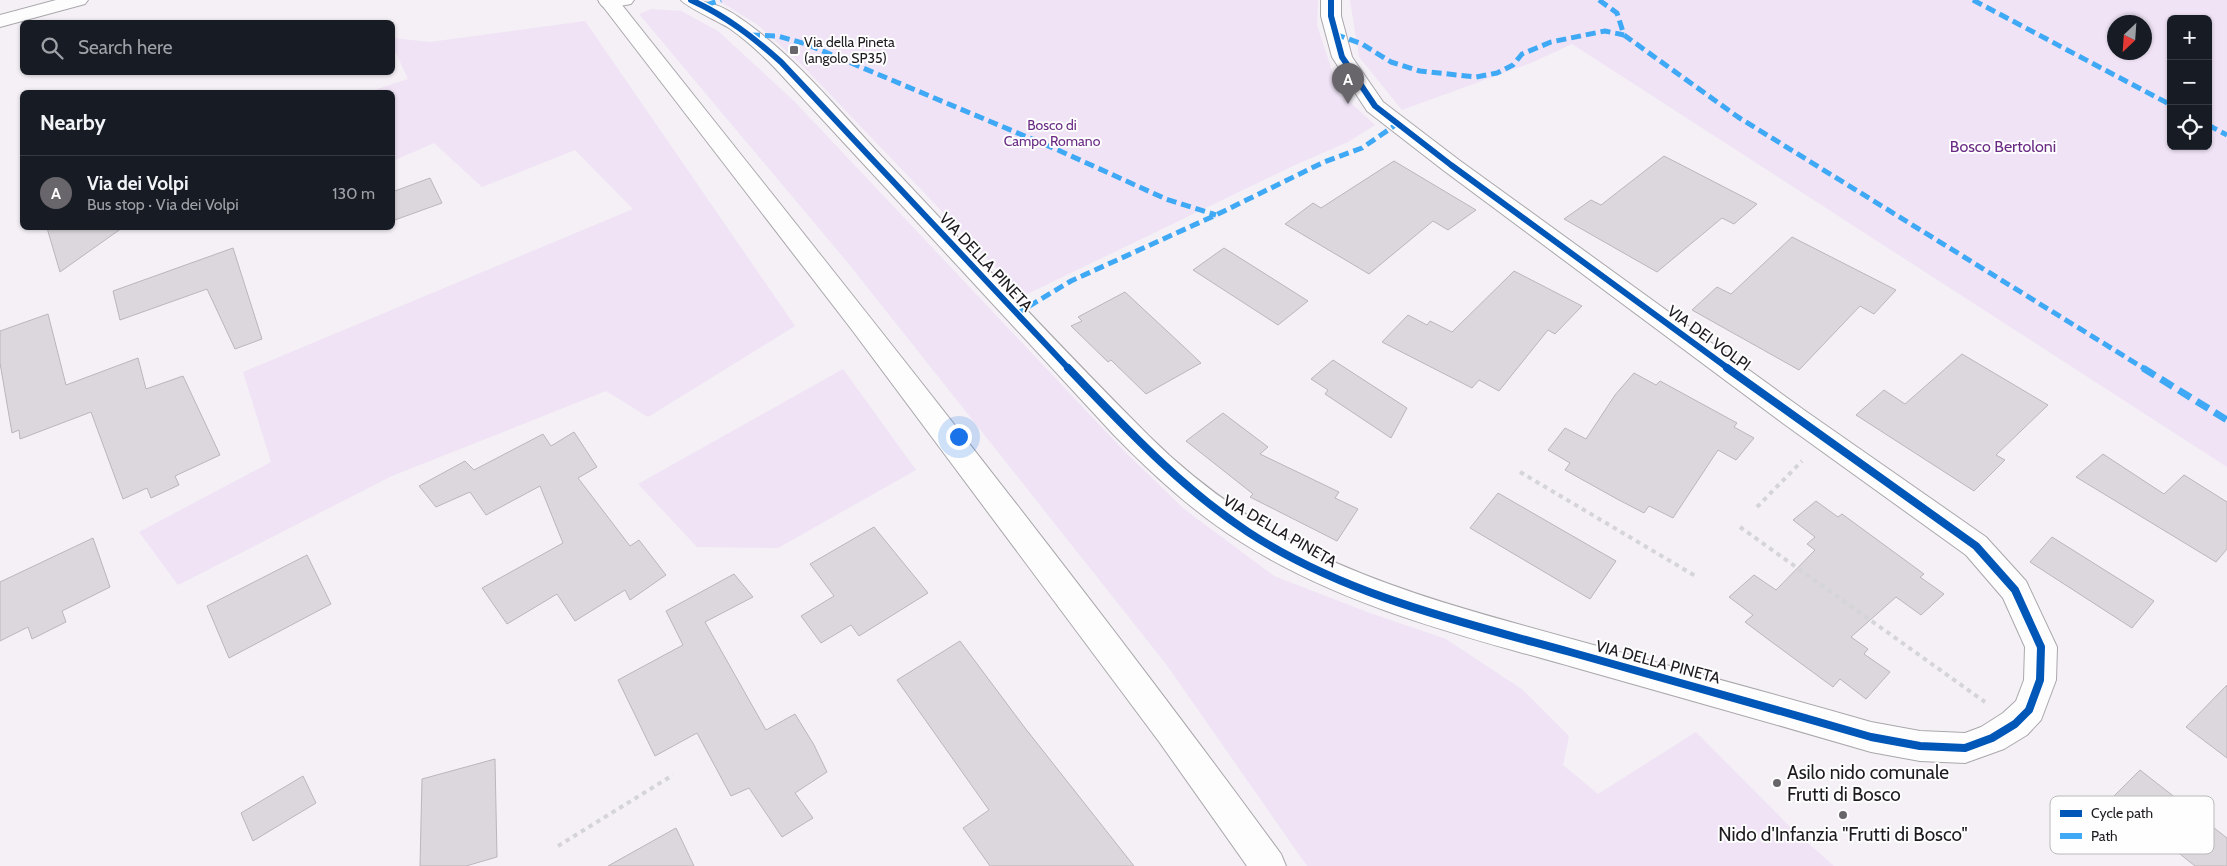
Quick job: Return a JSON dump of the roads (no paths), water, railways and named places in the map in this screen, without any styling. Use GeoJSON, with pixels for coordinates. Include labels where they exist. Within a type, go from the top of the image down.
{"type":"FeatureCollection","features":[{"type":"Feature","properties":{"kind":"street"},"geometry":{"type":"LineString","coordinates":[[0,21],[78,0]]}},
{"type":"Feature","properties":{"kind":"street","name":"VIA DELLA PINETA"},"geometry":{"type":"LineString","coordinates":[[691,0],[706,5],[724,16],[780,63],[1023,321],[1178,480],[1209,505],[1290,556],[1367,592],[1442,617],[1871,737],[1920,746],[1965,748],[1992,738],[2022,717]]}},
{"type":"Feature","properties":{"kind":"street","name":"VIA DEI VOLPI"},"geometry":{"type":"LineString","coordinates":[[1331,0],[1331,16],[1342,57],[1356,81],[1375,106],[1451,165],[1824,438],[1976,546],[2016,590],[2041,647],[2040,680],[2022,717]]}},
{"type":"Feature","properties":{"kind":"street"},"geometry":{"type":"LineString","coordinates":[[613,1],[1172,732],[1268,866]]}},
{"type":"Feature","properties":{"kind":"place","name":"Via della Pineta (angolo SP35)"},"geometry":{"type":"Point","coordinates":[794,50]}},
{"type":"Feature","properties":{"kind":"place","name":"Via dei Volpi"},"geometry":{"type":"Point","coordinates":[1348,104]}},
{"type":"Feature","properties":{"kind":"place","name":"Asilo nido comunale Frutti di Bosco"},"geometry":{"type":"Point","coordinates":[1777,783]}},
{"type":"Feature","properties":{"kind":"place","name":"Nido d'Infanzia \"Frutti di Bosco\""},"geometry":{"type":"Point","coordinates":[1843,815]}},
{"type":"Feature","properties":{"kind":"park label","name":"Bosco di Campo Romano"},"geometry":{"type":"Point","coordinates":[1052,134]}},
{"type":"Feature","properties":{"kind":"park label","name":"Bosco Bertoloni"},"geometry":{"type":"Point","coordinates":[2003,146]}}]}
